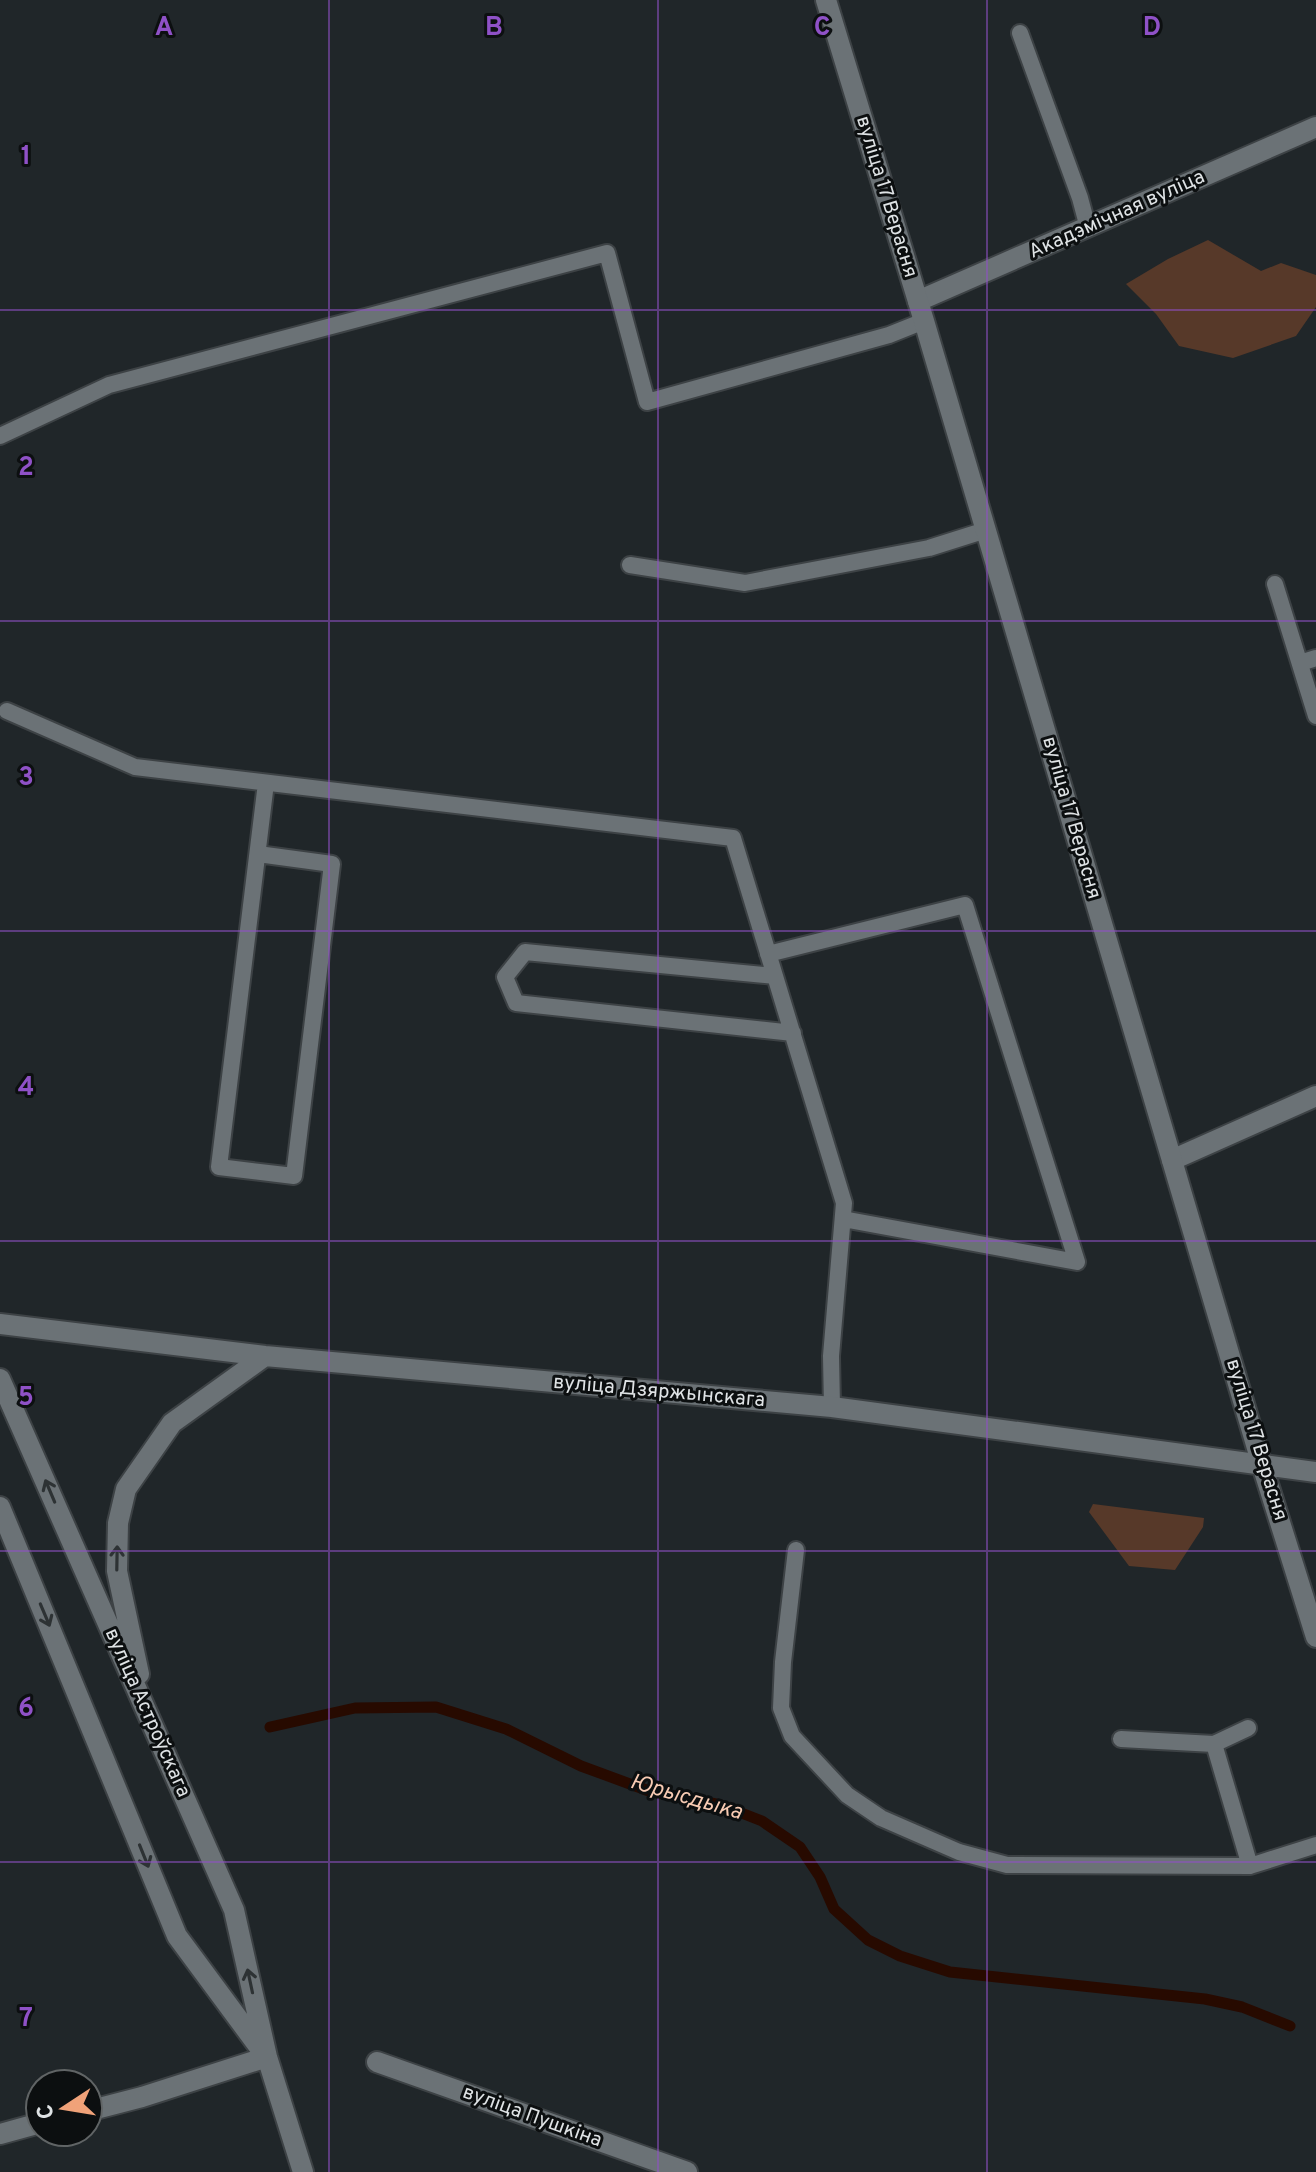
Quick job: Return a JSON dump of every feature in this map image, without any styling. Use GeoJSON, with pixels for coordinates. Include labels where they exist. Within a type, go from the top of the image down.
{"type":"FeatureCollection","features":[{"type":"Feature","properties":{"kind":"main road","name":"вуліца 17 Верасня"},"geometry":{"type":"LineString","coordinates":[[826,0],[1262,1465],[1316,1637]]}},
{"type":"Feature","properties":{"kind":"main road","name":"Акадэмічная вуліца"},"geometry":{"type":"LineString","coordinates":[[921,311],[1088,228],[1316,127]]}},
{"type":"Feature","properties":{"kind":"main road"},"geometry":{"type":"LineString","coordinates":[[1172,1160],[1316,1096]]}},
{"type":"Feature","properties":{"kind":"main road","name":"вуліца Дзяржынскага"},"geometry":{"type":"LineString","coordinates":[[0,1324],[265,1356],[832,1407],[1316,1472]]}},
{"type":"Feature","properties":{"kind":"main road"},"geometry":{"type":"LineString","coordinates":[[148,1717],[117,1571],[118,1523],[126,1489],[172,1423],[265,1356]]}},
{"type":"Feature","properties":{"kind":"main road","name":"вуліца Астроўскага"},"geometry":{"type":"LineString","coordinates":[[0,1379],[234,1910],[267,2057],[303,2172]]}},
{"type":"Feature","properties":{"kind":"main road","name":"вуліца Астроўскага"},"geometry":{"type":"LineString","coordinates":[[0,1507],[177,1936],[267,2057]]}},
{"type":"Feature","properties":{"kind":"main road"},"geometry":{"type":"LineString","coordinates":[[104,2107],[267,2057]]}},
{"type":"Feature","properties":{"kind":"main road","name":"вуліца Пушкіна"},"geometry":{"type":"LineString","coordinates":[[377,2062],[687,2172]]}},
{"type":"Feature","properties":{"kind":"main road"},"geometry":{"type":"LineString","coordinates":[[0,2134],[24,2127]]}},
{"type":"Feature","properties":{"kind":"lane"},"geometry":{"type":"LineString","coordinates":[[1020,33],[1088,228]]}},
{"type":"Feature","properties":{"kind":"lane"},"geometry":{"type":"LineString","coordinates":[[0,436],[109,385],[607,253],[647,402],[889,335],[921,311]]}},
{"type":"Feature","properties":{"kind":"lane"},"geometry":{"type":"LineString","coordinates":[[630,565],[745,583],[929,548],[986,530]]}},
{"type":"Feature","properties":{"kind":"lane"},"geometry":{"type":"LineString","coordinates":[[1275,584],[1308,661],[1316,716]]}},
{"type":"Feature","properties":{"kind":"lane"},"geometry":{"type":"LineString","coordinates":[[7,711],[135,767],[733,838],[844,1203],[831,1356],[832,1407]]}},
{"type":"Feature","properties":{"kind":"lane"},"geometry":{"type":"LineString","coordinates":[[258,854],[332,864],[294,1176],[219,1167],[266,783]]}},
{"type":"Feature","properties":{"kind":"lane"},"geometry":{"type":"LineString","coordinates":[[768,954],[965,905],[1077,1262],[843,1219]]}},
{"type":"Feature","properties":{"kind":"lane"},"geometry":{"type":"LineString","coordinates":[[775,976],[525,952],[505,977],[516,1003],[793,1033]]}},
{"type":"Feature","properties":{"kind":"lane"},"geometry":{"type":"LineString","coordinates":[[796,1550],[781,1708],[792,1736],[847,1795],[881,1818],[959,1852],[1007,1865],[1250,1866],[1316,1845]]}},
{"type":"Feature","properties":{"kind":"lane"},"geometry":{"type":"LineString","coordinates":[[1121,1739],[1214,1744],[1248,1728]]}},
{"type":"Feature","properties":{"kind":"lane"},"geometry":{"type":"LineString","coordinates":[[1214,1744],[1250,1866]]}},
{"type":"Feature","properties":{"kind":"shaded area"},"geometry":{"type":"Polygon","coordinates":[[[1208,240],[1261,271],[1281,263],[1316,275],[1316,307],[1296,336],[1233,358],[1179,346],[1156,314],[1126,284],[1208,240]]]}},
{"type":"Feature","properties":{"kind":"shaded area"},"geometry":{"type":"Polygon","coordinates":[[[1093,1504],[1204,1518],[1203,1527],[1175,1570],[1129,1566],[1089,1512],[1093,1504]]]}},
{"type":"Feature","properties":{"kind":"waterway","name":"Юрысдыка"},"geometry":{"type":"LineString","coordinates":[[270,1727],[355,1708],[436,1707],[506,1729],[581,1766],[649,1791],[721,1805],[762,1821],[800,1847],[820,1877],[834,1909],[868,1940],[900,1956],[950,1972],[1205,1999],[1242,2007],[1290,2026]]}}]}
